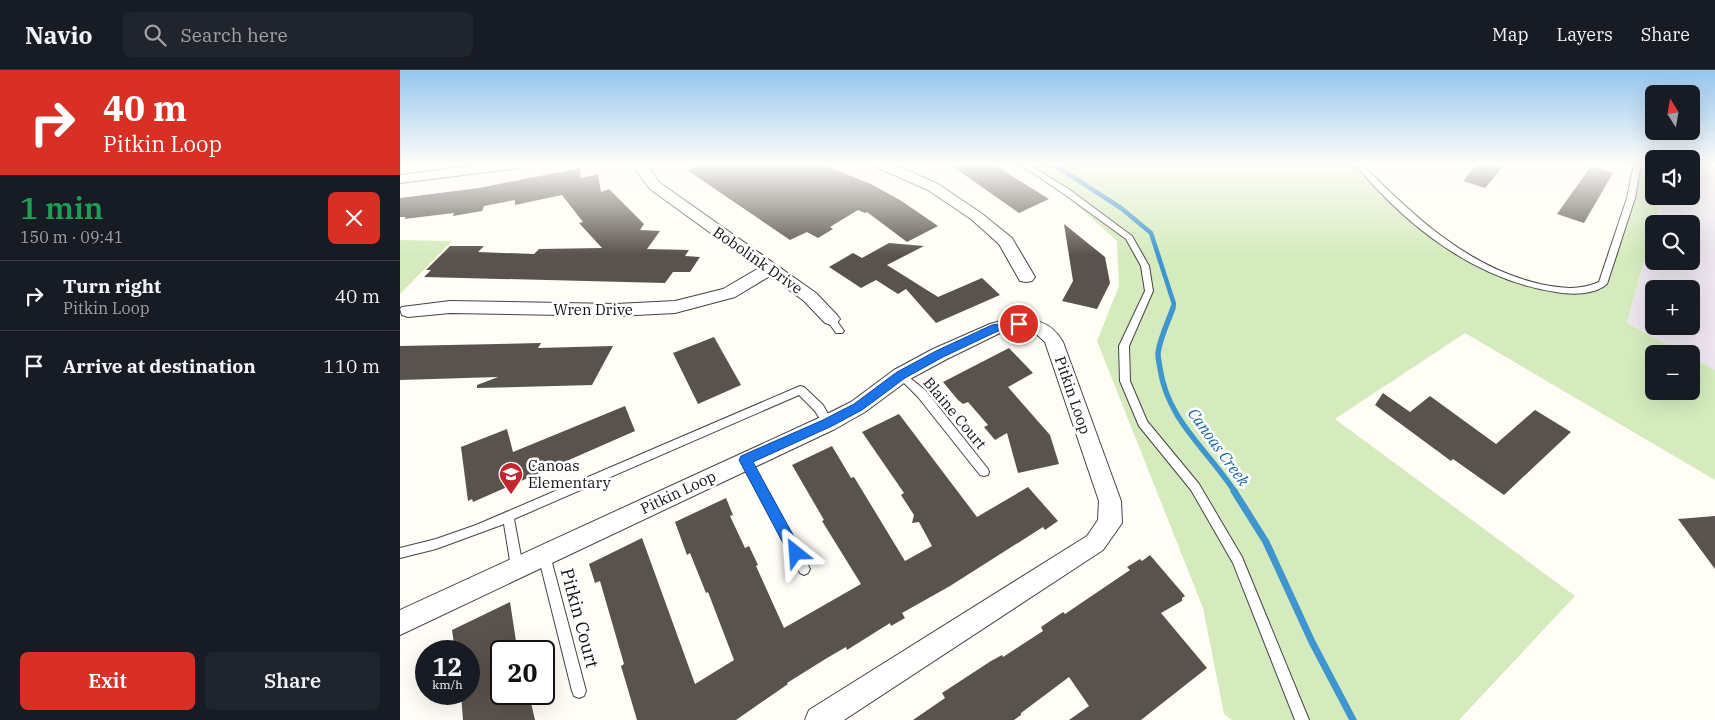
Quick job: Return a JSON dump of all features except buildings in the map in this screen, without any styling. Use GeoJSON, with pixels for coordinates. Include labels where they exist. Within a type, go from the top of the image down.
{"type":"FeatureCollection","features":[{"type":"Feature","properties":{"kind":"street","name":"Bobolink Drive"},"geometry":{"type":"LineString","coordinates":[[667,194],[810,297],[835,325]]}},
{"type":"Feature","properties":{"kind":"street"},"geometry":{"type":"LineString","coordinates":[[944,194],[976,216],[1006,241],[1026,277]]}},
{"type":"Feature","properties":{"kind":"street","name":"Wren Drive"},"geometry":{"type":"LineString","coordinates":[[404,312],[450,307],[616,310],[675,308],[729,293],[770,269]]}},
{"type":"Feature","properties":{"kind":"street","name":"Pitkin Loop"},"geometry":{"type":"LineString","coordinates":[[400,623],[745,460],[828,423],[858,407],[901,375],[940,354],[996,328],[1019,324],[1041,329],[1050,335],[1054,342],[1110,501],[1110,523],[1096,543],[819,720]]}},
{"type":"Feature","properties":{"kind":"lane"},"geometry":{"type":"LineString","coordinates":[[1070,194],[1129,238],[1145,266],[1149,291],[1124,346],[1125,381],[1143,423],[1195,487],[1238,561],[1302,720]]}},
{"type":"Feature","properties":{"kind":"lane"},"geometry":{"type":"LineString","coordinates":[[1387,194],[1435,236],[1472,262],[1496,274],[1532,286],[1568,292],[1591,290],[1603,284],[1632,194]]}},
{"type":"Feature","properties":{"kind":"lane","name":"Blaine Court"},"geometry":{"type":"LineString","coordinates":[[901,375],[922,394],[984,472]]}},
{"type":"Feature","properties":{"kind":"lane"},"geometry":{"type":"LineString","coordinates":[[400,552],[436,544],[479,529],[800,390],[819,408],[828,423]]}},
{"type":"Feature","properties":{"kind":"lane"},"geometry":{"type":"LineString","coordinates":[[745,460],[804,569]]}},
{"type":"Feature","properties":{"kind":"lane"},"geometry":{"type":"LineString","coordinates":[[508,516],[517,567]]}},
{"type":"Feature","properties":{"kind":"lane","name":"Pitkin Court"},"geometry":{"type":"LineString","coordinates":[[544,555],[579,691]]}},
{"type":"Feature","properties":{"kind":"shaded area"},"geometry":{"type":"Polygon","coordinates":[[[1700,194],[1715,194],[1715,370],[1700,362],[1700,345],[1668,345],[1649,335],[1700,335],[1700,280],[1645,280],[1645,333],[1627,323],[1645,258],[1645,270],[1700,270],[1700,215],[1657,215],[1659,205],[1700,205],[1700,194]]]}},
{"type":"Feature","properties":{"kind":"green space"},"geometry":{"type":"Polygon","coordinates":[[[1064,194],[1390,194],[1435,236],[1496,274],[1568,292],[1603,284],[1630,194],[1645,194],[1645,205],[1660,205],[1657,215],[1645,215],[1645,258],[1627,323],[1645,333],[1645,335],[1649,335],[1668,345],[1645,345],[1645,400],[1700,400],[1700,362],[1715,370],[1715,480],[1465,333],[1335,419],[1575,596],[1459,720],[1232,720],[1224,714],[1203,608],[1097,341],[1119,286],[1117,241],[1064,194]]]}},
{"type":"Feature","properties":{"kind":"green space"},"geometry":{"type":"Polygon","coordinates":[[[400,240],[452,241],[400,294],[400,240]]]}},
{"type":"Feature","properties":{"kind":"waterway","name":"Canoas Creek"},"geometry":{"type":"LineString","coordinates":[[1100,194],[1121,208],[1151,233],[1174,304],[1172,310]]}},
{"type":"Feature","properties":{"kind":"waterway","name":"Canoas Creek"},"geometry":{"type":"LineString","coordinates":[[1173,308],[1162,336],[1158,353],[1164,387],[1171,403],[1190,434],[1235,492]]}},
{"type":"Feature","properties":{"kind":"waterway","name":"Canoas Creek"},"geometry":{"type":"LineString","coordinates":[[1234,491],[1266,542],[1312,642],[1353,720]]}},
{"type":"Feature","properties":{"kind":"place","name":"Canoas Elementary"},"geometry":{"type":"Point","coordinates":[511,495]}},
{"type":"Feature","properties":{"kind":"route"},"geometry":{"type":"LineString","coordinates":[[796,553],[745,460],[828,423],[858,407],[901,375],[940,354],[996,328],[1019,324]]}}]}
